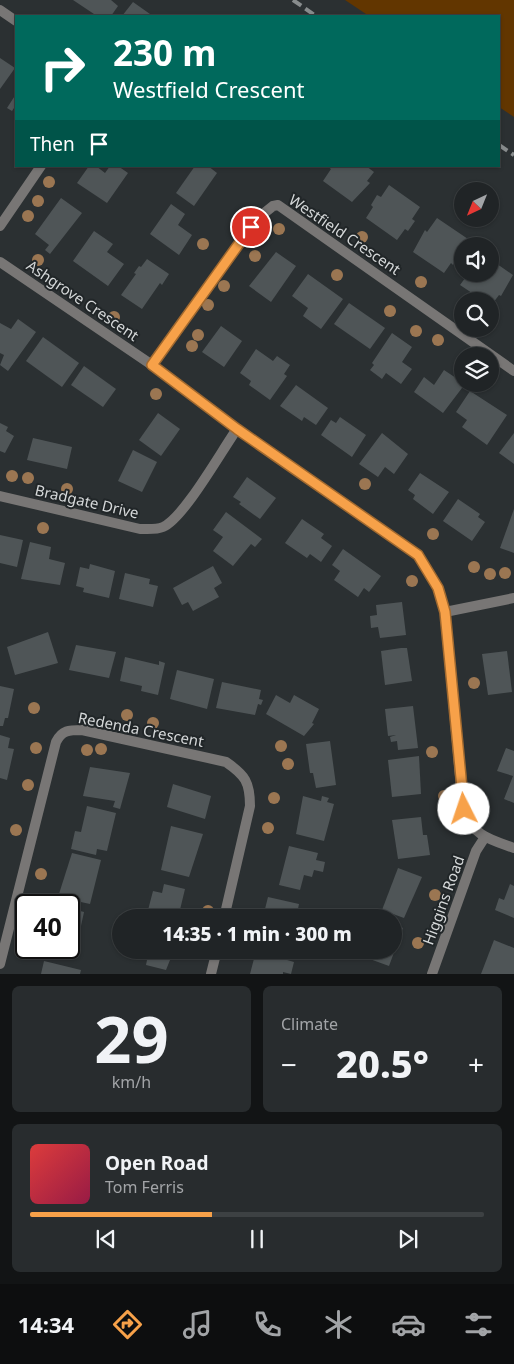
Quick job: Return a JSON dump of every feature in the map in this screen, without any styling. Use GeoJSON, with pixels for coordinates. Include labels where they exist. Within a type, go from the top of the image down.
{"type":"FeatureCollection","features":[{"type":"Feature","properties":{"kind":"street"},"geometry":{"type":"LineString","coordinates":[[0,10],[15,20]]}},
{"type":"Feature","properties":{"kind":"street"},"geometry":{"type":"LineString","coordinates":[[0,226],[39,167]]}},
{"type":"Feature","properties":{"kind":"street","name":"Westfield Crescent"},"geometry":{"type":"LineString","coordinates":[[152,365],[258,218],[273,206],[278,205],[514,371]]}},
{"type":"Feature","properties":{"kind":"street","name":"Ashgrove Crescent"},"geometry":{"type":"LineString","coordinates":[[0,262],[152,365],[237,429],[418,555],[438,588],[445,612],[464,809],[468,823],[485,837],[514,848]]}},
{"type":"Feature","properties":{"kind":"street","name":"Bradgate Drive"},"geometry":{"type":"LineString","coordinates":[[0,496],[140,529],[163,527],[171,522],[186,505],[237,429]]}},
{"type":"Feature","properties":{"kind":"street"},"geometry":{"type":"LineString","coordinates":[[445,612],[514,598]]}},
{"type":"Feature","properties":{"kind":"street","name":"Redenda Crescent"},"geometry":{"type":"LineString","coordinates":[[0,964],[56,742],[60,734],[68,730],[82,730],[226,762],[240,772],[250,788],[250,806],[226,909]]}},
{"type":"Feature","properties":{"kind":"street","name":"Higgins Road"},"geometry":{"type":"LineString","coordinates":[[432,974],[476,851],[485,837]]}},
{"type":"Feature","properties":{"kind":"street"},"geometry":{"type":"LineString","coordinates":[[212,974],[215,959]]}},
{"type":"Feature","properties":{"kind":"shaded area"},"geometry":{"type":"Polygon","coordinates":[[[345,0],[514,0],[514,117],[500,108],[500,15],[368,15],[345,0]]]}},
{"type":"Feature","properties":{"kind":"building"},"geometry":{"type":"Polygon","coordinates":[[[73,0],[111,0],[118,6],[112,15],[96,15],[73,0]]]}},
{"type":"Feature","properties":{"kind":"building"},"geometry":{"type":"Polygon","coordinates":[[[133,2],[152,15],[123,15],[133,2]]]}},
{"type":"Feature","properties":{"kind":"building"},"geometry":{"type":"Polygon","coordinates":[[[0,58],[15,68],[0,89],[0,58]]]}},
{"type":"Feature","properties":{"kind":"building"},"geometry":{"type":"Polygon","coordinates":[[[15,96],[15,109],[12,111],[7,108],[15,96]]]}},
{"type":"Feature","properties":{"kind":"building"},"geometry":{"type":"Polygon","coordinates":[[[88,167],[97,167],[105,173],[109,167],[119,167],[128,173],[107,203],[77,183],[88,167]]]}},
{"type":"Feature","properties":{"kind":"building"},"geometry":{"type":"Polygon","coordinates":[[[194,167],[209,167],[217,173],[194,206],[176,193],[194,167]]]}},
{"type":"Feature","properties":{"kind":"building"},"geometry":{"type":"Polygon","coordinates":[[[328,167],[367,167],[374,172],[367,181],[370,183],[352,202],[323,181],[331,169],[328,167]]]}},
{"type":"Feature","properties":{"kind":"building"},"geometry":{"type":"Polygon","coordinates":[[[389,185],[420,207],[412,219],[415,221],[408,231],[405,229],[397,240],[366,218],[373,207],[371,205],[377,195],[381,197],[389,185]]]}},
{"type":"Feature","properties":{"kind":"building"},"geometry":{"type":"Polygon","coordinates":[[[61,198],[82,213],[50,254],[45,250],[49,245],[35,234],[61,198]]]}},
{"type":"Feature","properties":{"kind":"building"},"geometry":{"type":"Polygon","coordinates":[[[171,204],[185,214],[178,225],[192,235],[179,255],[150,234],[171,204]]]}},
{"type":"Feature","properties":{"kind":"building"},"geometry":{"type":"Polygon","coordinates":[[[437,218],[465,237],[454,237],[454,263],[453,265],[451,263],[444,273],[413,252],[425,230],[427,232],[437,218]]]}},
{"type":"Feature","properties":{"kind":"building"},"geometry":{"type":"Polygon","coordinates":[[[94,231],[113,244],[107,252],[124,264],[108,286],[73,261],[94,231]]]}},
{"type":"Feature","properties":{"kind":"building"},"geometry":{"type":"Polygon","coordinates":[[[276,252],[296,266],[271,302],[249,286],[276,252]]]}},
{"type":"Feature","properties":{"kind":"building"},"geometry":{"type":"Polygon","coordinates":[[[147,259],[169,274],[162,285],[160,283],[142,309],[121,295],[136,274],[134,273],[139,266],[141,267],[147,259]]]}},
{"type":"Feature","properties":{"kind":"building"},"geometry":{"type":"Polygon","coordinates":[[[499,265],[513,275],[501,296],[499,292],[470,292],[460,285],[462,282],[499,282],[499,265]]]}},
{"type":"Feature","properties":{"kind":"building"},"geometry":{"type":"Polygon","coordinates":[[[308,274],[343,299],[321,329],[303,316],[308,308],[292,296],[308,274]]]}},
{"type":"Feature","properties":{"kind":"building"},"geometry":{"type":"Polygon","coordinates":[[[349,303],[385,328],[370,349],[334,324],[349,303]]]}},
{"type":"Feature","properties":{"kind":"building"},"geometry":{"type":"Polygon","coordinates":[[[18,319],[36,332],[8,371],[0,365],[4,355],[0,353],[0,323],[11,329],[18,319]]]}},
{"type":"Feature","properties":{"kind":"building"},"geometry":{"type":"Polygon","coordinates":[[[221,326],[242,341],[224,367],[202,352],[221,326]]]}},
{"type":"Feature","properties":{"kind":"building"},"geometry":{"type":"Polygon","coordinates":[[[392,333],[412,347],[402,362],[412,369],[401,384],[386,373],[382,379],[370,370],[374,365],[372,363],[392,333]]]}},
{"type":"Feature","properties":{"kind":"building"},"geometry":{"type":"Polygon","coordinates":[[[43,337],[79,363],[62,387],[26,361],[43,337]]]}},
{"type":"Feature","properties":{"kind":"building"},"geometry":{"type":"Polygon","coordinates":[[[256,349],[273,361],[277,356],[290,365],[284,374],[287,376],[270,400],[249,385],[251,381],[240,373],[256,349]]]}},
{"type":"Feature","properties":{"kind":"building"},"geometry":{"type":"Polygon","coordinates":[[[84,366],[116,389],[103,407],[71,385],[84,366]]]}},
{"type":"Feature","properties":{"kind":"building"},"geometry":{"type":"Polygon","coordinates":[[[444,370],[454,377],[454,392],[459,392],[443,413],[414,392],[424,377],[434,385],[444,370]]]}},
{"type":"Feature","properties":{"kind":"building"},"geometry":{"type":"Polygon","coordinates":[[[296,385],[328,408],[316,425],[304,417],[302,421],[280,406],[296,385]]]}},
{"type":"Feature","properties":{"kind":"building"},"geometry":{"type":"Polygon","coordinates":[[[469,392],[472,392],[507,415],[487,445],[462,427],[467,420],[456,412],[469,392]]]}},
{"type":"Feature","properties":{"kind":"building"},"geometry":{"type":"Polygon","coordinates":[[[158,413],[180,429],[161,456],[139,440],[158,413]]]}},
{"type":"Feature","properties":{"kind":"building"},"geometry":{"type":"Polygon","coordinates":[[[340,417],[366,435],[352,457],[321,435],[331,420],[336,423],[340,417]]]}},
{"type":"Feature","properties":{"kind":"building"},"geometry":{"type":"Polygon","coordinates":[[[0,423],[8,427],[6,431],[14,436],[5,453],[0,451],[0,423]]]}},
{"type":"Feature","properties":{"kind":"building"},"geometry":{"type":"Polygon","coordinates":[[[382,433],[408,454],[394,474],[385,467],[378,477],[359,464],[382,433]]]}},
{"type":"Feature","properties":{"kind":"building"},"geometry":{"type":"Polygon","coordinates":[[[514,433],[514,464],[499,453],[514,433]]]}},
{"type":"Feature","properties":{"kind":"building"},"geometry":{"type":"Polygon","coordinates":[[[33,438],[72,447],[67,469],[27,460],[33,438]]]}},
{"type":"Feature","properties":{"kind":"building"},"geometry":{"type":"Polygon","coordinates":[[[133,450],[157,462],[142,492],[118,481],[133,450]]]}},
{"type":"Feature","properties":{"kind":"building"},"geometry":{"type":"Polygon","coordinates":[[[420,473],[449,492],[433,514],[413,499],[415,495],[408,490],[420,473]]]}},
{"type":"Feature","properties":{"kind":"building"},"geometry":{"type":"Polygon","coordinates":[[[247,477],[276,498],[260,519],[239,504],[241,502],[233,497],[247,477]]]}},
{"type":"Feature","properties":{"kind":"building"},"geometry":{"type":"Polygon","coordinates":[[[458,499],[480,514],[478,517],[485,522],[472,541],[443,521],[458,499]]]}},
{"type":"Feature","properties":{"kind":"building"},"geometry":{"type":"Polygon","coordinates":[[[514,509],[514,553],[500,548],[514,509]]]}},
{"type":"Feature","properties":{"kind":"building"},"geometry":{"type":"Polygon","coordinates":[[[226,512],[262,539],[255,547],[251,544],[233,566],[213,551],[223,537],[213,530],[226,512]]]}},
{"type":"Feature","properties":{"kind":"building"},"geometry":{"type":"Polygon","coordinates":[[[302,519],[324,534],[321,538],[332,546],[321,562],[310,554],[307,558],[285,543],[302,519]]]}},
{"type":"Feature","properties":{"kind":"building"},"geometry":{"type":"Polygon","coordinates":[[[0,535],[23,540],[17,567],[0,563],[0,535]]]}},
{"type":"Feature","properties":{"kind":"building"},"geometry":{"type":"Polygon","coordinates":[[[30,542],[51,547],[49,559],[65,563],[60,585],[21,579],[30,542]]]}},
{"type":"Feature","properties":{"kind":"building"},"geometry":{"type":"Polygon","coordinates":[[[343,549],[381,576],[369,592],[364,588],[358,597],[334,580],[340,571],[332,565],[343,549]]]}},
{"type":"Feature","properties":{"kind":"building"},"geometry":{"type":"Polygon","coordinates":[[[90,564],[115,571],[109,598],[83,592],[84,588],[76,586],[80,567],[89,569],[90,564]]]}},
{"type":"Feature","properties":{"kind":"building"},"geometry":{"type":"Polygon","coordinates":[[[213,566],[222,583],[214,588],[219,597],[193,611],[188,602],[182,605],[173,588],[213,566]]]}},
{"type":"Feature","properties":{"kind":"building"},"geometry":{"type":"Polygon","coordinates":[[[125,573],[150,579],[149,584],[158,586],[153,607],[119,599],[125,573]]]}},
{"type":"Feature","properties":{"kind":"building"},"geometry":{"type":"Polygon","coordinates":[[[402,602],[406,635],[380,638],[378,627],[371,628],[370,616],[377,615],[376,605],[402,602]]]}},
{"type":"Feature","properties":{"kind":"building"},"geometry":{"type":"Polygon","coordinates":[[[48,632],[58,663],[15,675],[7,647],[48,632]]]}},
{"type":"Feature","properties":{"kind":"building"},"geometry":{"type":"Polygon","coordinates":[[[76,645],[116,652],[109,678],[69,670],[76,645]]]}},
{"type":"Feature","properties":{"kind":"building"},"geometry":{"type":"Polygon","coordinates":[[[407,648],[412,681],[385,685],[381,651],[407,648]]]}},
{"type":"Feature","properties":{"kind":"building"},"geometry":{"type":"Polygon","coordinates":[[[507,651],[512,692],[488,695],[482,654],[507,651]]]}},
{"type":"Feature","properties":{"kind":"building"},"geometry":{"type":"Polygon","coordinates":[[[125,657],[159,665],[159,661],[165,663],[158,695],[141,691],[142,686],[120,681],[125,657]]]}},
{"type":"Feature","properties":{"kind":"building"},"geometry":{"type":"Polygon","coordinates":[[[177,670],[214,679],[207,709],[170,699],[177,670]]]}},
{"type":"Feature","properties":{"kind":"building"},"geometry":{"type":"Polygon","coordinates":[[[222,682],[261,690],[259,699],[263,700],[261,705],[258,704],[255,715],[216,708],[222,682]]]}},
{"type":"Feature","properties":{"kind":"building"},"geometry":{"type":"Polygon","coordinates":[[[0,686],[14,689],[8,718],[5,718],[3,726],[0,726],[0,686]]]}},
{"type":"Feature","properties":{"kind":"building"},"geometry":{"type":"Polygon","coordinates":[[[276,695],[290,703],[294,695],[319,709],[312,723],[314,724],[304,736],[266,714],[276,695]]]}},
{"type":"Feature","properties":{"kind":"building"},"geometry":{"type":"Polygon","coordinates":[[[413,706],[418,748],[398,750],[397,741],[391,742],[390,737],[396,735],[388,736],[385,709],[413,706]]]}},
{"type":"Feature","properties":{"kind":"building"},"geometry":{"type":"Polygon","coordinates":[[[0,735],[10,738],[8,748],[14,749],[7,780],[0,778],[0,735]]]}},
{"type":"Feature","properties":{"kind":"building"},"geometry":{"type":"Polygon","coordinates":[[[330,741],[336,785],[316,788],[313,773],[310,773],[306,744],[330,741]]]}},
{"type":"Feature","properties":{"kind":"building"},"geometry":{"type":"Polygon","coordinates":[[[506,748],[514,751],[514,803],[504,799],[513,776],[497,771],[506,748]]]}},
{"type":"Feature","properties":{"kind":"building"},"geometry":{"type":"Polygon","coordinates":[[[419,756],[421,794],[392,797],[388,760],[419,756]]]}},
{"type":"Feature","properties":{"kind":"building"},"geometry":{"type":"Polygon","coordinates":[[[90,767],[130,773],[120,809],[113,807],[115,801],[83,796],[90,767]]]}},
{"type":"Feature","properties":{"kind":"building"},"geometry":{"type":"Polygon","coordinates":[[[173,784],[211,796],[205,819],[167,807],[173,784]]]}},
{"type":"Feature","properties":{"kind":"building"},"geometry":{"type":"Polygon","coordinates":[[[303,796],[321,801],[322,796],[329,798],[327,802],[334,804],[324,841],[296,834],[303,796]]]}},
{"type":"Feature","properties":{"kind":"building"},"geometry":{"type":"Polygon","coordinates":[[[87,806],[116,813],[107,851],[97,849],[96,855],[71,849],[75,831],[81,832],[87,806]]]}},
{"type":"Feature","properties":{"kind":"building"},"geometry":{"type":"Polygon","coordinates":[[[421,817],[423,835],[427,835],[430,855],[398,859],[392,820],[421,817]]]}},
{"type":"Feature","properties":{"kind":"building"},"geometry":{"type":"Polygon","coordinates":[[[171,826],[203,834],[189,877],[161,870],[171,826]]]}},
{"type":"Feature","properties":{"kind":"building"},"geometry":{"type":"Polygon","coordinates":[[[289,846],[318,853],[316,860],[325,862],[323,872],[314,870],[312,877],[304,875],[300,890],[279,885],[289,846]]]}},
{"type":"Feature","properties":{"kind":"building"},"geometry":{"type":"Polygon","coordinates":[[[72,853],[101,860],[90,904],[80,902],[80,894],[59,894],[72,853]]]}},
{"type":"Feature","properties":{"kind":"building"},"geometry":{"type":"Polygon","coordinates":[[[398,868],[422,877],[404,918],[402,917],[402,909],[382,909],[398,868]]]}},
{"type":"Feature","properties":{"kind":"building"},"geometry":{"type":"Polygon","coordinates":[[[164,884],[185,889],[180,909],[148,909],[153,891],[162,893],[164,884]]]}},
{"type":"Feature","properties":{"kind":"building"},"geometry":{"type":"Polygon","coordinates":[[[510,884],[514,886],[514,918],[495,910],[499,898],[504,900],[510,884]]]}},
{"type":"Feature","properties":{"kind":"building"},"geometry":{"type":"Polygon","coordinates":[[[268,897],[299,904],[298,909],[265,909],[268,897]]]}},
{"type":"Feature","properties":{"kind":"building"},"geometry":{"type":"Polygon","coordinates":[[[80,911],[84,912],[80,930],[80,911]]]}},
{"type":"Feature","properties":{"kind":"building"},"geometry":{"type":"Polygon","coordinates":[[[494,940],[514,948],[514,974],[481,974],[494,940]]]}},
{"type":"Feature","properties":{"kind":"building"},"geometry":{"type":"Polygon","coordinates":[[[147,959],[170,959],[166,970],[146,965],[147,959]]]}},
{"type":"Feature","properties":{"kind":"building"},"geometry":{"type":"Polygon","coordinates":[[[254,959],[284,959],[294,962],[291,974],[283,972],[283,974],[250,974],[254,959]]]}},
{"type":"Feature","properties":{"kind":"building"},"geometry":{"type":"Polygon","coordinates":[[[370,959],[392,959],[389,966],[370,959]]]}},
{"type":"Feature","properties":{"kind":"building"},"geometry":{"type":"Polygon","coordinates":[[[44,961],[81,970],[80,974],[41,974],[44,961]]]}},
{"type":"Feature","properties":{"kind":"railway"},"geometry":{"type":"LineString","coordinates":[[293,0],[315,15]]}},
{"type":"Feature","properties":{"kind":"railway"},"geometry":{"type":"LineString","coordinates":[[500,146],[514,155]]}},
{"type":"Feature","properties":{"kind":"route"},"geometry":{"type":"LineString","coordinates":[[251,227],[152,365],[237,429],[418,555],[438,588],[445,612],[464,809]]}}]}
